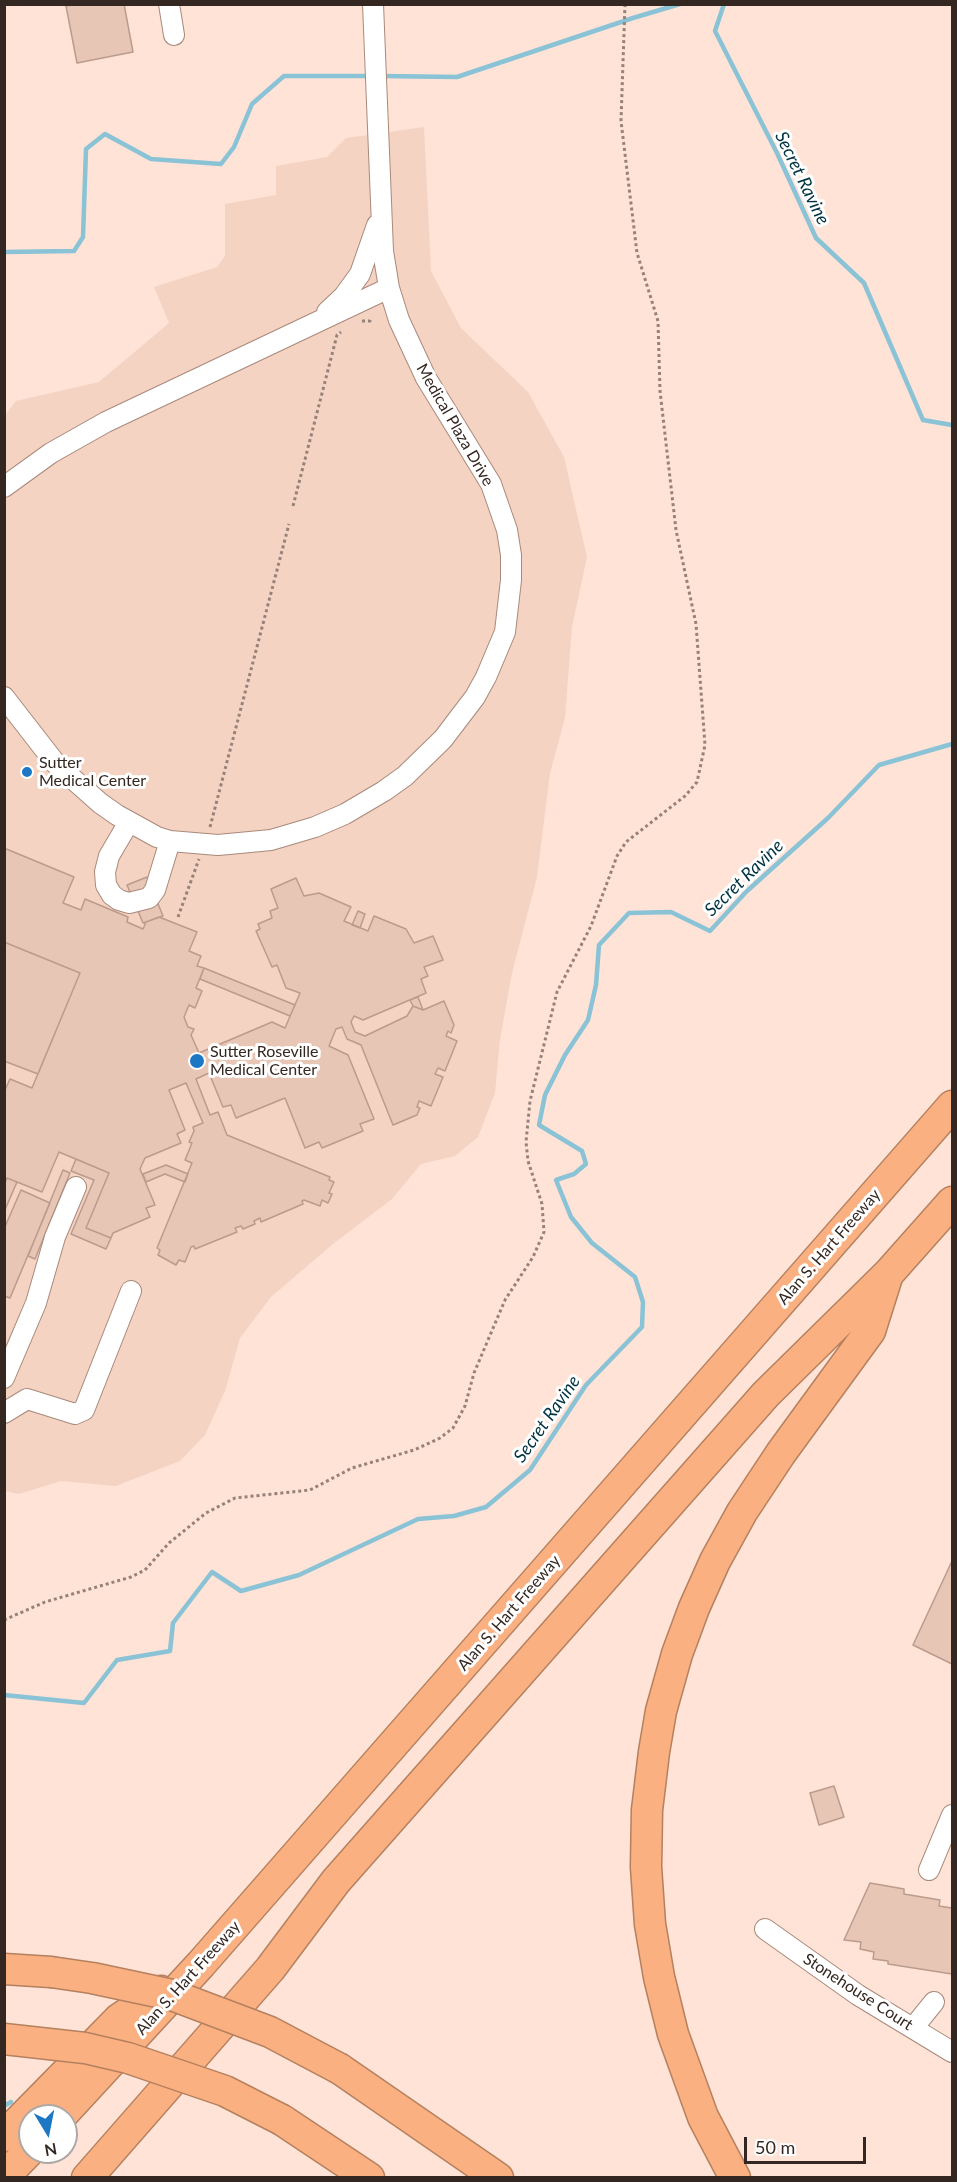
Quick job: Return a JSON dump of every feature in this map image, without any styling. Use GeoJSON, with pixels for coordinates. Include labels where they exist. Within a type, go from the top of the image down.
{"type":"FeatureCollection","features":[{"type":"Feature","properties":{"kind":"highway","name":"Alan S. Hart Freeway"},"geometry":{"type":"LineString","coordinates":[[72,2104],[201,1964],[952,1106]]}},
{"type":"Feature","properties":{"kind":"highway"},"geometry":{"type":"LineString","coordinates":[[87,2178],[270,1969],[336,1881],[766,1394],[889,1273],[952,1202]]}},
{"type":"Feature","properties":{"kind":"highway"},"geometry":{"type":"LineString","coordinates":[[735,2178],[703,2117],[673,2034],[659,1977],[646,1867],[647,1810],[654,1752],[661,1711],[677,1653],[715,1561],[742,1512],[781,1453],[870,1331],[889,1273]]}},
{"type":"Feature","properties":{"kind":"highway"},"geometry":{"type":"LineString","coordinates":[[4,2136],[119,2019],[201,1964]]}},
{"type":"Feature","properties":{"kind":"highway"},"geometry":{"type":"LineString","coordinates":[[4,1969],[51,1972],[124,1984],[182,1998],[270,2032],[340,2069],[498,2178]]}},
{"type":"Feature","properties":{"kind":"highway"},"geometry":{"type":"LineString","coordinates":[[4,2039],[85,2048],[128,2058],[225,2091],[282,2120],[369,2178]]}},
{"type":"Feature","properties":{"kind":"highway"},"geometry":{"type":"LineString","coordinates":[[4,2177],[18,2162]]}},
{"type":"Feature","properties":{"kind":"street"},"geometry":{"type":"LineString","coordinates":[[169,4],[174,35]]}},
{"type":"Feature","properties":{"kind":"street","name":"Medical Plaza Drive"},"geometry":{"type":"LineString","coordinates":[[4,697],[56,764],[100,803],[129,822],[157,837],[170,841],[203,846],[232,845],[271,840],[315,827],[345,814],[384,790],[405,776],[427,755],[459,719],[486,677],[505,632],[512,580],[511,555],[500,507],[482,468],[426,378],[395,312],[383,251],[373,4]]}},
{"type":"Feature","properties":{"kind":"street"},"geometry":{"type":"LineString","coordinates":[[316,322],[344,296],[360,274],[381,211]]}},
{"type":"Feature","properties":{"kind":"street"},"geometry":{"type":"LineString","coordinates":[[4,487],[51,453],[106,422],[389,288]]}},
{"type":"Feature","properties":{"kind":"street"},"geometry":{"type":"LineString","coordinates":[[129,822],[109,856],[105,872],[106,885],[112,895],[129,903],[149,898],[155,890],[170,841]]}},
{"type":"Feature","properties":{"kind":"street"},"geometry":{"type":"LineString","coordinates":[[4,1377],[36,1303],[55,1237],[76,1187]]}},
{"type":"Feature","properties":{"kind":"street"},"geometry":{"type":"LineString","coordinates":[[4,1413],[27,1400],[75,1414],[84,1410],[131,1291]]}},
{"type":"Feature","properties":{"kind":"street"},"geometry":{"type":"LineString","coordinates":[[929,1870],[951,1824]]}},
{"type":"Feature","properties":{"kind":"street","name":"Stonehouse Court"},"geometry":{"type":"LineString","coordinates":[[765,1929],[858,1995],[952,2052]]}},
{"type":"Feature","properties":{"kind":"street"},"geometry":{"type":"LineString","coordinates":[[912,2028],[934,2002]]}},
{"type":"Feature","properties":{"kind":"path"},"geometry":{"type":"LineString","coordinates":[[4,1620],[45,1602],[130,1577],[145,1570],[169,1543],[206,1513],[236,1498],[310,1490],[352,1468],[414,1450],[441,1438],[453,1428],[465,1406],[474,1373],[505,1300],[533,1257],[544,1232],[542,1204],[528,1161],[526,1142],[530,1101],[557,992],[591,926],[617,856],[626,842],[685,796],[697,782],[705,745],[696,624],[676,530],[660,391],[657,321],[637,253],[621,122],[625,4]]}},
{"type":"Feature","properties":{"kind":"path"},"geometry":{"type":"LineString","coordinates":[[360,322],[370,321],[371,318]]}},
{"type":"Feature","properties":{"kind":"path"},"geometry":{"type":"LineString","coordinates":[[293,506],[337,335],[350,327]]}},
{"type":"Feature","properties":{"kind":"path"},"geometry":{"type":"LineString","coordinates":[[178,917],[213,818],[289,524]]}},
{"type":"Feature","properties":{"kind":"shaded area"},"geometry":{"type":"Polygon","coordinates":[[[424,127],[431,271],[461,328],[528,392],[564,457],[587,557],[572,627],[565,718],[550,773],[537,877],[512,973],[500,1039],[495,1093],[478,1137],[455,1156],[421,1164],[392,1199],[333,1244],[271,1297],[240,1338],[225,1391],[205,1435],[180,1461],[116,1486],[61,1481],[19,1494],[5,1491],[5,415],[16,401],[99,382],[169,323],[154,287],[217,267],[225,256],[225,204],[276,195],[276,166],[327,157],[346,138],[424,127]]]}},
{"type":"Feature","properties":{"kind":"building"},"geometry":{"type":"Polygon","coordinates":[[[124,4],[133,52],[77,63],[66,6],[124,4]]]}},
{"type":"Feature","properties":{"kind":"building","name":"Sutter Roseville Medical Center"},"geometry":{"type":"Polygon","coordinates":[[[4,848],[74,877],[63,903],[81,910],[85,899],[128,917],[127,922],[143,929],[146,922],[159,917],[197,932],[189,951],[201,956],[197,966],[204,968],[196,988],[202,991],[195,1008],[189,1005],[184,1017],[188,1027],[194,1029],[191,1035],[199,1053],[272,1022],[285,1028],[300,993],[286,988],[277,965],[272,967],[256,931],[260,929],[258,924],[272,918],[270,911],[278,908],[271,889],[296,878],[304,896],[319,893],[351,907],[344,921],[368,931],[374,916],[406,929],[414,943],[433,936],[443,960],[424,967],[428,976],[421,979],[426,993],[363,1020],[354,1016],[351,1022],[355,1032],[365,1036],[407,1016],[413,1006],[423,1010],[444,1001],[454,1025],[451,1033],[448,1031],[446,1036],[457,1041],[445,1071],[438,1068],[435,1074],[443,1077],[431,1106],[419,1101],[417,1107],[420,1108],[417,1115],[393,1125],[361,1045],[347,1039],[342,1027],[336,1029],[329,1046],[348,1055],[374,1119],[360,1124],[363,1131],[322,1148],[319,1142],[305,1148],[285,1098],[236,1118],[231,1105],[223,1107],[209,1073],[196,1079],[210,1115],[218,1112],[227,1135],[330,1177],[329,1180],[334,1182],[328,1203],[322,1200],[320,1206],[304,1200],[303,1204],[261,1222],[260,1218],[254,1221],[255,1224],[243,1229],[241,1226],[235,1228],[237,1232],[195,1249],[194,1246],[191,1247],[185,1262],[179,1260],[176,1265],[158,1255],[160,1250],[157,1248],[192,1163],[185,1160],[192,1143],[189,1142],[194,1131],[193,1127],[203,1123],[186,1083],[169,1090],[185,1130],[177,1134],[181,1143],[145,1158],[140,1169],[155,1205],[146,1208],[150,1217],[113,1233],[111,1238],[86,1228],[109,1173],[59,1152],[42,1192],[7,1178],[4,1185],[4,1092],[10,1079],[32,1088],[80,973],[4,942],[4,848]]]}},
{"type":"Feature","properties":{"kind":"building"},"geometry":{"type":"Polygon","coordinates":[[[147,877],[163,916],[143,923],[127,885],[147,877]]]}},
{"type":"Feature","properties":{"kind":"building"},"geometry":{"type":"Polygon","coordinates":[[[358,911],[365,914],[360,928],[352,925],[358,911]]]}},
{"type":"Feature","properties":{"kind":"building"},"geometry":{"type":"Polygon","coordinates":[[[4,942],[80,973],[38,1074],[4,1061],[4,942]]]}},
{"type":"Feature","properties":{"kind":"building"},"geometry":{"type":"Polygon","coordinates":[[[204,968],[295,1005],[290,1016],[200,979],[204,968]]]}},
{"type":"Feature","properties":{"kind":"building"},"geometry":{"type":"Polygon","coordinates":[[[418,997],[423,1010],[413,1006],[410,1000],[418,997]]]}},
{"type":"Feature","properties":{"kind":"building"},"geometry":{"type":"Polygon","coordinates":[[[76,1159],[109,1173],[86,1228],[111,1238],[106,1249],[71,1234],[94,1180],[71,1171],[76,1159]]]}},
{"type":"Feature","properties":{"kind":"building"},"geometry":{"type":"Polygon","coordinates":[[[166,1165],[188,1174],[185,1182],[165,1174],[146,1182],[143,1174],[166,1165]]]}},
{"type":"Feature","properties":{"kind":"building"},"geometry":{"type":"Polygon","coordinates":[[[63,1170],[70,1173],[35,1259],[28,1256],[63,1170]]]}},
{"type":"Feature","properties":{"kind":"building"},"geometry":{"type":"Polygon","coordinates":[[[7,1178],[17,1182],[4,1212],[4,1185],[7,1178]]]}},
{"type":"Feature","properties":{"kind":"building"},"geometry":{"type":"Polygon","coordinates":[[[21,1190],[50,1203],[10,1298],[4,1296],[4,1229],[21,1190]]]}},
{"type":"Feature","properties":{"kind":"building"},"geometry":{"type":"Polygon","coordinates":[[[952,1561],[952,1664],[913,1645],[952,1561]]]}},
{"type":"Feature","properties":{"kind":"building"},"geometry":{"type":"Polygon","coordinates":[[[834,1786],[844,1817],[819,1825],[810,1793],[834,1786]]]}},
{"type":"Feature","properties":{"kind":"building"},"geometry":{"type":"Polygon","coordinates":[[[870,1883],[904,1889],[904,1894],[940,1900],[939,1906],[952,1908],[952,1974],[888,1964],[888,1961],[873,1959],[874,1952],[860,1949],[861,1942],[844,1940],[870,1883]]]}},
{"type":"Feature","properties":{"kind":"waterway"},"geometry":{"type":"LineString","coordinates":[[382,76],[457,77],[680,4]]}},
{"type":"Feature","properties":{"kind":"waterway","name":"Secret Ravine"},"geometry":{"type":"LineString","coordinates":[[724,4],[715,31],[777,153],[816,238],[864,283],[923,420],[952,425]]}},
{"type":"Feature","properties":{"kind":"waterway"},"geometry":{"type":"LineString","coordinates":[[4,252],[74,251],[83,237],[86,149],[105,134],[151,159],[221,164],[234,147],[252,104],[284,76],[371,76]]}},
{"type":"Feature","properties":{"kind":"waterway","name":"Secret Ravine"},"geometry":{"type":"LineString","coordinates":[[4,1695],[84,1703],[117,1660],[170,1651],[173,1623],[212,1572],[241,1591],[299,1575],[418,1519],[454,1516],[486,1507],[530,1470],[586,1385],[642,1327],[643,1302],[635,1277],[592,1243],[571,1217],[556,1180],[574,1174],[586,1164],[582,1151],[539,1125],[545,1095],[565,1055],[588,1020],[596,985],[599,945],[629,913],[671,912],[710,931],[747,891],[828,818],[879,765],[952,744]]}},
{"type":"Feature","properties":{"kind":"waterway"},"geometry":{"type":"LineString","coordinates":[[4,2106],[11,2102]]}},
{"type":"Feature","properties":{"kind":"place","name":"Sutter Medical Center"},"geometry":{"type":"Point","coordinates":[27,772]}},
{"type":"Feature","properties":{"kind":"place","name":"Sutter Roseville Medical Center"},"geometry":{"type":"Point","coordinates":[197,1061]}}]}
